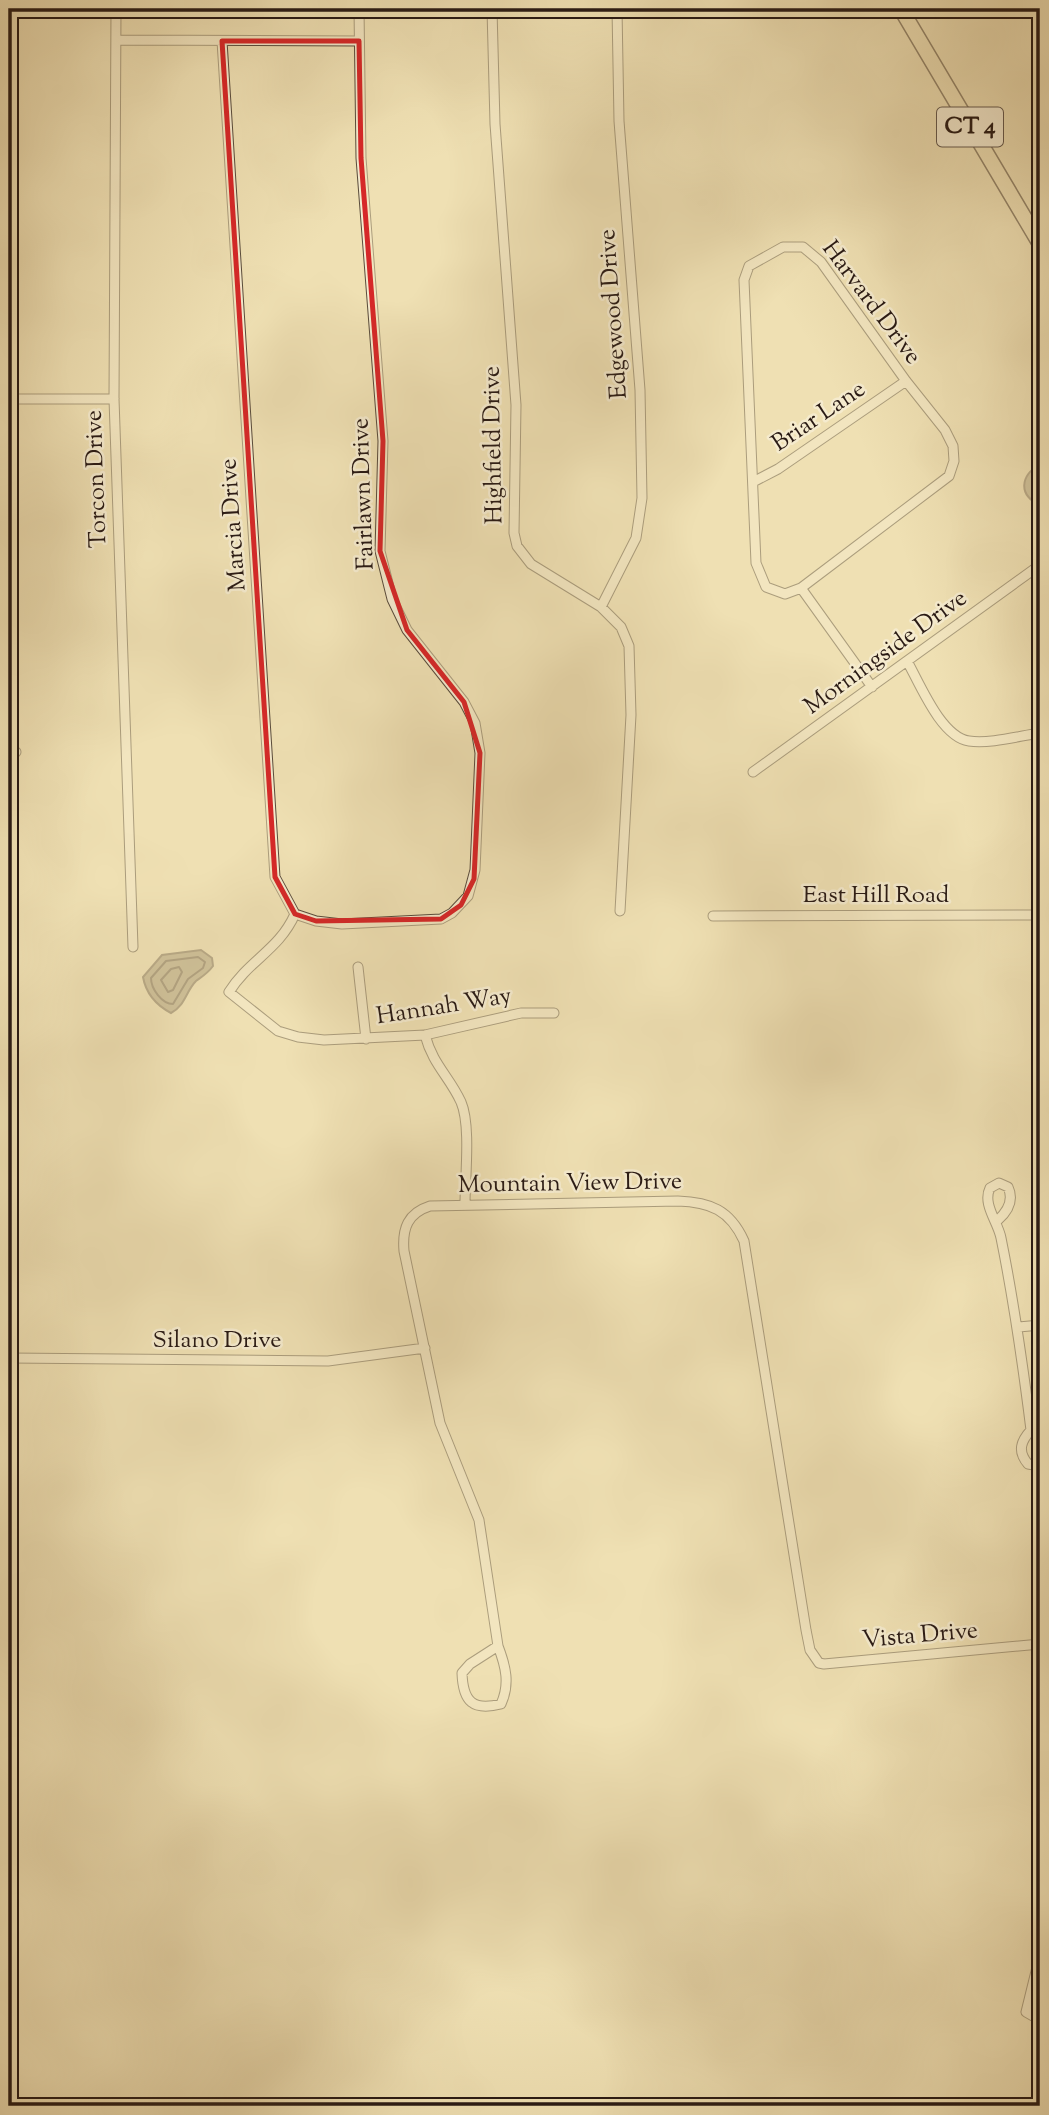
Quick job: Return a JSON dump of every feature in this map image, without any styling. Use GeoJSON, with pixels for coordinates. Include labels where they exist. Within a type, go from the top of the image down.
{"type":"FeatureCollection","features":[{"type":"Feature","properties":{"kind":"main road","name":"CT 4"},"geometry":{"type":"LineString","coordinates":[[901,9],[1040,244]]}},
{"type":"Feature","properties":{"kind":"street","name":"Torcon Drive"},"geometry":{"type":"LineString","coordinates":[[116,9],[114,398],[133,947]]}},
{"type":"Feature","properties":{"kind":"street","name":"Fairlawn Drive"},"geometry":{"type":"LineString","coordinates":[[295,914],[342,923],[441,919],[452,913],[468,896],[475,870],[480,753],[475,723],[464,702],[407,630],[392,599],[382,561],[380,515],[383,441],[361,158],[359,9]]}},
{"type":"Feature","properties":{"kind":"street","name":"Highfield Drive"},"geometry":{"type":"LineString","coordinates":[[492,9],[498,178],[516,405],[514,533],[517,546],[531,565],[601,607],[621,627],[629,646],[631,662],[620,911]]}},
{"type":"Feature","properties":{"kind":"street","name":"Edgewood Drive"},"geometry":{"type":"LineString","coordinates":[[601,607],[636,538],[642,498],[640,390],[619,121],[617,9]]}},
{"type":"Feature","properties":{"kind":"street"},"geometry":{"type":"LineString","coordinates":[[116,40],[359,41]]}},
{"type":"Feature","properties":{"kind":"street","name":"Marcia Drive"},"geometry":{"type":"LineString","coordinates":[[222,41],[275,877],[295,914]]}},
{"type":"Feature","properties":{"kind":"street","name":"Harvard Drive"},"geometry":{"type":"LineString","coordinates":[[783,247],[803,247],[821,262],[906,382],[945,429],[953,446],[954,461],[950,476],[801,588],[785,594],[766,587],[756,564],[744,280],[749,266],[783,247]]}},
{"type":"Feature","properties":{"kind":"street","name":"Briar Lane"},"geometry":{"type":"LineString","coordinates":[[753,482],[778,469],[906,382]]}},
{"type":"Feature","properties":{"kind":"street"},"geometry":{"type":"LineString","coordinates":[[9,399],[114,398]]}},
{"type":"Feature","properties":{"kind":"street","name":"Morningside Drive"},"geometry":{"type":"LineString","coordinates":[[754,772],[1040,565]]}},
{"type":"Feature","properties":{"kind":"street"},"geometry":{"type":"LineString","coordinates":[[801,588],[872,687]]}},
{"type":"Feature","properties":{"kind":"street"},"geometry":{"type":"LineString","coordinates":[[907,661],[937,716],[955,736],[970,741],[1040,733]]}},
{"type":"Feature","properties":{"kind":"street","name":"Hannah Way"},"geometry":{"type":"LineString","coordinates":[[295,914],[276,946],[238,978],[229,992],[278,1031],[298,1037],[366,1040],[425,1035],[511,1015],[554,1013]]}},
{"type":"Feature","properties":{"kind":"street","name":"East Hill Road"},"geometry":{"type":"LineString","coordinates":[[713,916],[1040,915]]}},
{"type":"Feature","properties":{"kind":"street"},"geometry":{"type":"LineString","coordinates":[[358,967],[366,1040]]}},
{"type":"Feature","properties":{"kind":"street"},"geometry":{"type":"LineString","coordinates":[[425,1035],[432,1059],[460,1101],[465,1116],[465,1204]]}},
{"type":"Feature","properties":{"kind":"street","name":"Mountain View Drive"},"geometry":{"type":"LineString","coordinates":[[498,1646],[470,1664],[462,1673],[462,1689],[470,1702],[485,1708],[501,1704],[508,1689],[498,1646],[479,1520],[440,1423],[404,1251],[405,1226],[419,1210],[430,1206],[695,1201],[726,1212],[736,1223],[744,1241],[810,1650]]}},
{"type":"Feature","properties":{"kind":"street"},"geometry":{"type":"LineString","coordinates":[[998,1220],[1036,1432],[1022,1443],[1021,1453],[1030,1465],[1040,1466]]}},
{"type":"Feature","properties":{"kind":"street"},"geometry":{"type":"LineString","coordinates":[[1018,1326],[1040,1325]]}},
{"type":"Feature","properties":{"kind":"street","name":"Silano Drive"},"geometry":{"type":"LineString","coordinates":[[9,1358],[328,1361],[425,1348]]}},
{"type":"Feature","properties":{"kind":"street","name":"Vista Drive"},"geometry":{"type":"LineString","coordinates":[[810,1650],[819,1663],[824,1664],[1040,1644]]}},
{"type":"Feature","properties":{"kind":"street"},"geometry":{"type":"LineString","coordinates":[[1040,1955],[1026,2012],[1040,2021]]}},
{"type":"Feature","properties":{"kind":"highlighted area"},"geometry":{"type":"Polygon","coordinates":[[[222,41],[359,41],[361,158],[383,441],[380,551],[407,630],[464,702],[480,753],[474,879],[461,905],[441,919],[316,921],[295,914],[275,877],[222,41]]]}},
{"type":"Feature","properties":{"kind":"water"},"geometry":{"type":"Polygon","coordinates":[[[1040,464],[1040,505],[1028,496],[1024,485],[1028,474],[1040,464]]]}},
{"type":"Feature","properties":{"kind":"water"},"geometry":{"type":"Polygon","coordinates":[[[201,950],[212,958],[213,966],[196,981],[171,1013],[152,998],[143,977],[162,955],[201,950]]]}}]}
